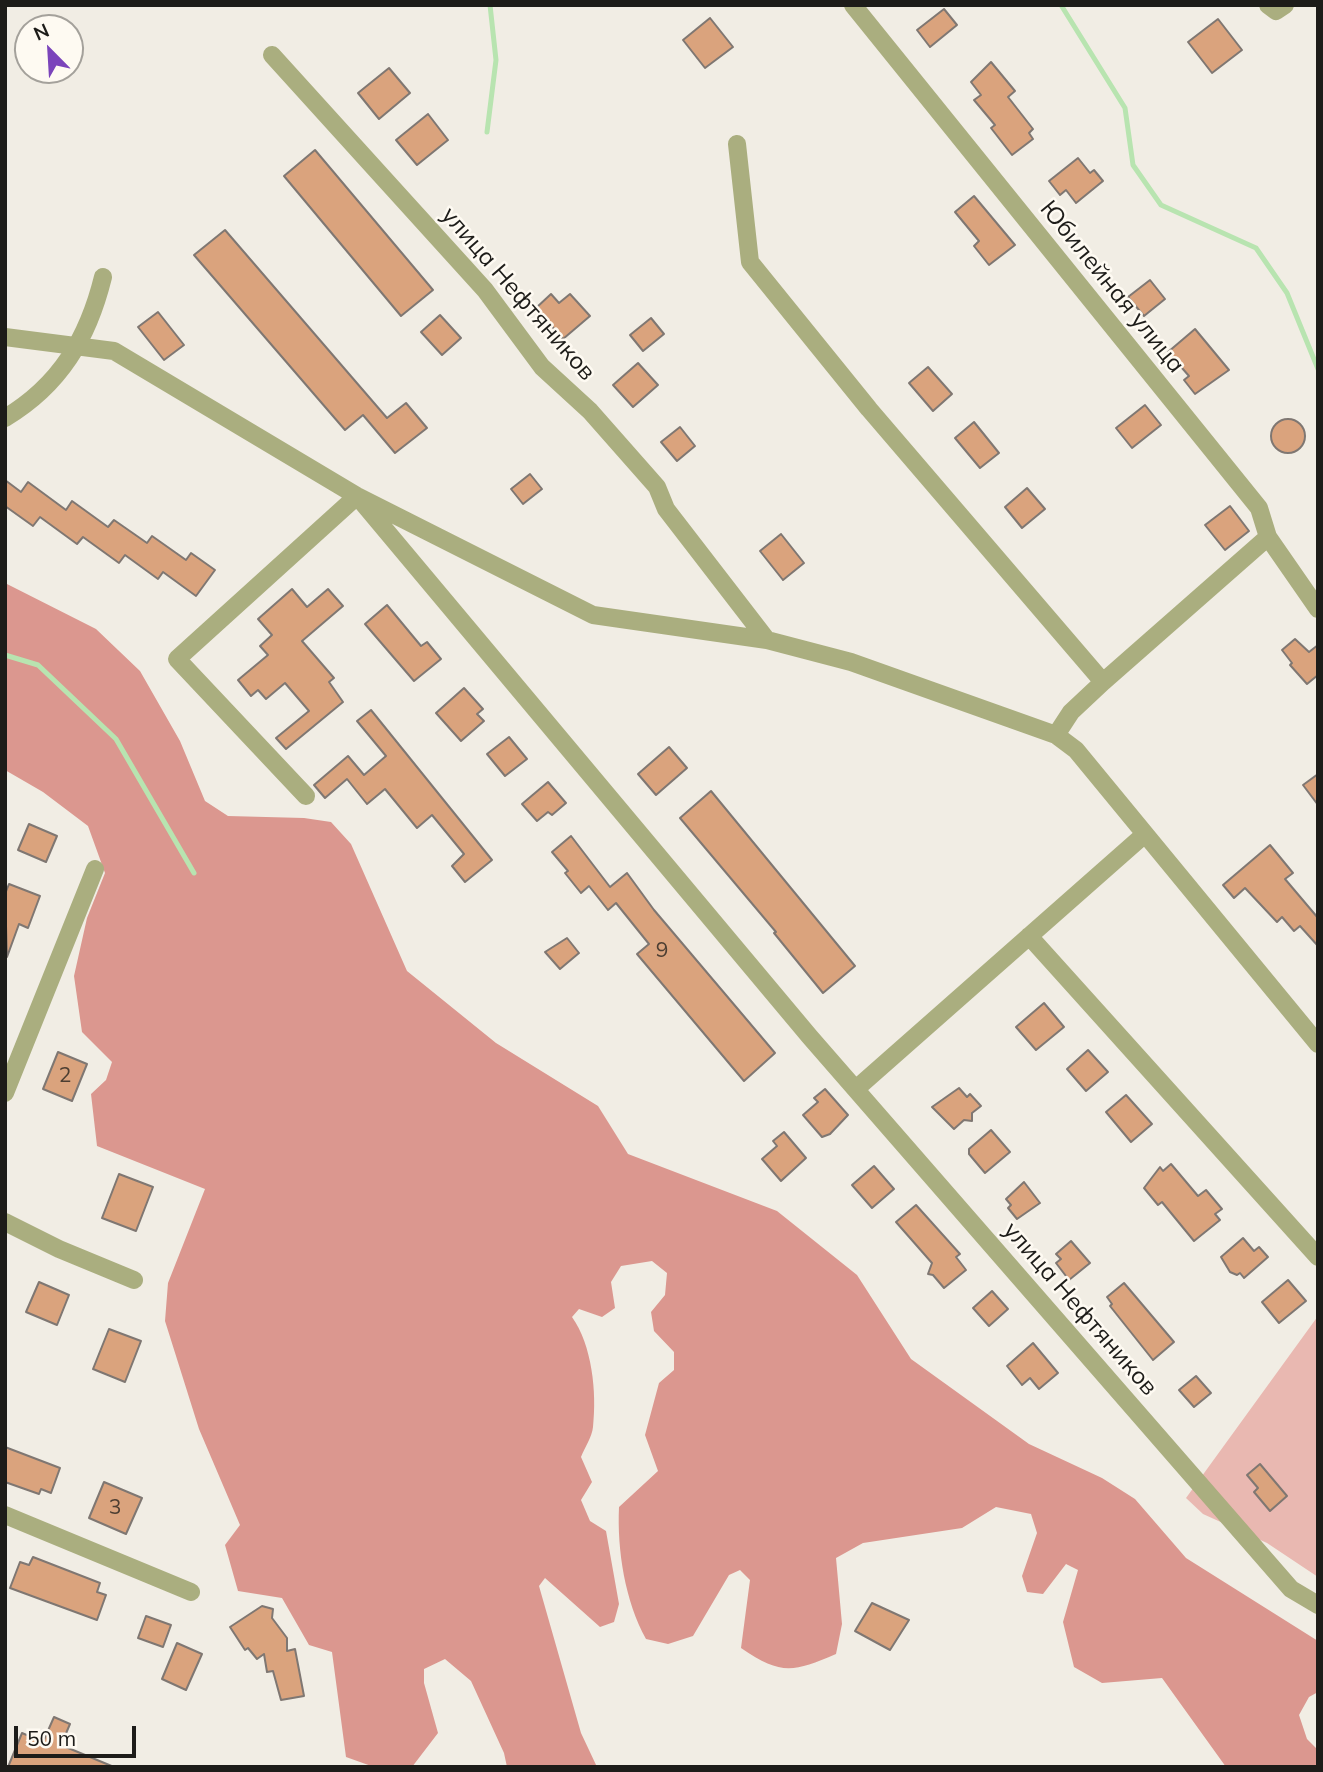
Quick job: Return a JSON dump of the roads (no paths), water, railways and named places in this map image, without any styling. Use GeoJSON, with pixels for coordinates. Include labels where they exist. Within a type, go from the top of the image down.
{"type":"FeatureCollection","features":[{"type":"Feature","properties":{"kind":"street","name":"Юбилейная улица"},"geometry":{"type":"LineString","coordinates":[[853,5],[1259,508],[1268,537],[1318,609]]}},
{"type":"Feature","properties":{"kind":"street"},"geometry":{"type":"LineString","coordinates":[[1268,5],[1276,11],[1285,5]]}},
{"type":"Feature","properties":{"kind":"street","name":"улица Нефтяников"},"geometry":{"type":"LineString","coordinates":[[272,55],[485,290],[542,367],[590,411],[657,487],[666,509],[767,640]]}},
{"type":"Feature","properties":{"kind":"street"},"geometry":{"type":"LineString","coordinates":[[737,144],[750,262],[869,409],[1103,682]]}},
{"type":"Feature","properties":{"kind":"street"},"geometry":{"type":"LineString","coordinates":[[5,418],[48,385],[79,346],[95,307],[103,277]]}},
{"type":"Feature","properties":{"kind":"street"},"geometry":{"type":"LineString","coordinates":[[5,337],[30,343],[114,351],[357,496],[593,615],[632,623],[767,640],[851,663],[1056,735],[1076,750],[1318,1044]]}},
{"type":"Feature","properties":{"kind":"street"},"geometry":{"type":"LineString","coordinates":[[306,796],[177,659],[357,496]]}},
{"type":"Feature","properties":{"kind":"street","name":"улица Нефтяников"},"geometry":{"type":"LineString","coordinates":[[357,496],[810,1037],[1291,1589],[1318,1605]]}},
{"type":"Feature","properties":{"kind":"street"},"geometry":{"type":"LineString","coordinates":[[1056,735],[1071,712],[1103,682],[1268,537]]}},
{"type":"Feature","properties":{"kind":"street"},"geometry":{"type":"LineString","coordinates":[[857,1088],[1145,834]]}},
{"type":"Feature","properties":{"kind":"street"},"geometry":{"type":"LineString","coordinates":[[5,1093],[95,869]]}},
{"type":"Feature","properties":{"kind":"street"},"geometry":{"type":"LineString","coordinates":[[1029,936],[1318,1257]]}},
{"type":"Feature","properties":{"kind":"street"},"geometry":{"type":"LineString","coordinates":[[5,1222],[59,1249],[134,1280]]}},
{"type":"Feature","properties":{"kind":"street"},"geometry":{"type":"LineString","coordinates":[[5,1515],[191,1592]]}},
{"type":"Feature","properties":{"kind":"waterway"},"geometry":{"type":"LineString","coordinates":[[487,132],[496,60],[490,5]]}},
{"type":"Feature","properties":{"kind":"waterway"},"geometry":{"type":"LineString","coordinates":[[1061,5],[1125,108],[1133,165],[1161,205],[1256,248],[1287,293],[1318,369]]}},
{"type":"Feature","properties":{"kind":"waterway"},"geometry":{"type":"LineString","coordinates":[[5,655],[38,665],[116,739],[194,873]]}}]}
